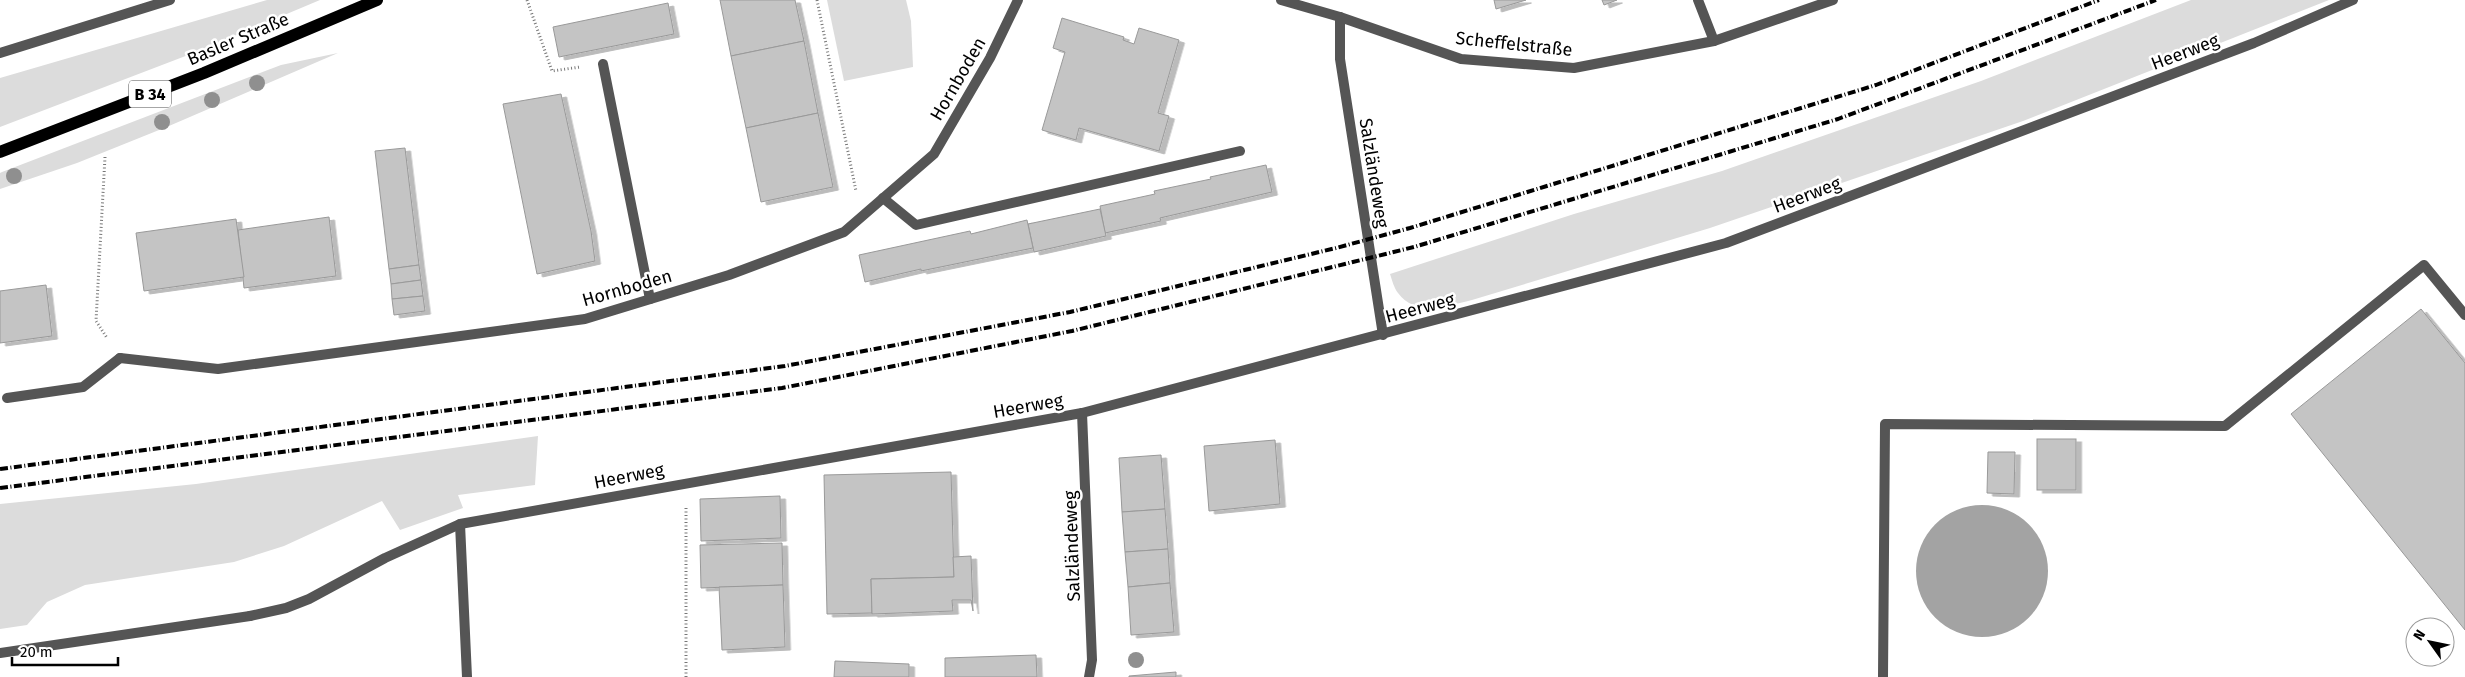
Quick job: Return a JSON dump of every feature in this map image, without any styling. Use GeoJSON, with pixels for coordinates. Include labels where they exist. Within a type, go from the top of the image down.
{"type":"FeatureCollection","features":[{"type":"Feature","properties":{"kind":"main road","name":"Basler Straße"},"geometry":{"type":"LineString","coordinates":[[0,152],[204,73],[377,0]]}},
{"type":"Feature","properties":{"kind":"street"},"geometry":{"type":"LineString","coordinates":[[0,53],[170,0]]}},
{"type":"Feature","properties":{"kind":"street","name":"Hornboden"},"geometry":{"type":"LineString","coordinates":[[120,358],[218,369],[584,319],[730,275],[844,232],[934,154],[990,58],[1018,0]]}},
{"type":"Feature","properties":{"kind":"street","name":"Scheffelstraße"},"geometry":{"type":"LineString","coordinates":[[1281,0],[1340,17],[1461,59],[1574,68],[1714,41],[1834,0]]}},
{"type":"Feature","properties":{"kind":"street"},"geometry":{"type":"LineString","coordinates":[[1698,0],[1714,41]]}},
{"type":"Feature","properties":{"kind":"street","name":"Heerweg"},"geometry":{"type":"LineString","coordinates":[[0,653],[250,616],[286,608],[309,599],[386,558],[460,524],[1082,412],[1726,243],[2254,43],[2353,0]]}},
{"type":"Feature","properties":{"kind":"street","name":"Salzländeweg"},"geometry":{"type":"LineString","coordinates":[[1340,17],[1340,59],[1383,334]]}},
{"type":"Feature","properties":{"kind":"street"},"geometry":{"type":"LineString","coordinates":[[603,64],[650,299]]}},
{"type":"Feature","properties":{"kind":"street"},"geometry":{"type":"LineString","coordinates":[[883,198],[916,225],[1240,151]]}},
{"type":"Feature","properties":{"kind":"street"},"geometry":{"type":"LineString","coordinates":[[1883,677],[1885,424],[2225,426],[2424,264],[2465,315]]}},
{"type":"Feature","properties":{"kind":"street"},"geometry":{"type":"LineString","coordinates":[[7,398],[83,388],[120,358]]}},
{"type":"Feature","properties":{"kind":"street","name":"Salzländeweg"},"geometry":{"type":"LineString","coordinates":[[1082,412],[1092,660],[1089,677]]}},
{"type":"Feature","properties":{"kind":"street"},"geometry":{"type":"LineString","coordinates":[[460,524],[468,677]]}},
{"type":"Feature","properties":{"kind":"path"},"geometry":{"type":"LineString","coordinates":[[527,0],[552,71],[603,64]]}},
{"type":"Feature","properties":{"kind":"path"},"geometry":{"type":"LineString","coordinates":[[817,0],[858,199],[868,212]]}},
{"type":"Feature","properties":{"kind":"path"},"geometry":{"type":"LineString","coordinates":[[105,157],[96,321],[120,358]]}},
{"type":"Feature","properties":{"kind":"path"},"geometry":{"type":"LineString","coordinates":[[686,482],[686,677]]}},
{"type":"Feature","properties":{"kind":"shaded area"},"geometry":{"type":"Polygon","coordinates":[[[267,0],[320,0],[196,52],[0,127],[0,78],[267,0]]]}},
{"type":"Feature","properties":{"kind":"shaded area"},"geometry":{"type":"Polygon","coordinates":[[[827,0],[906,0],[911,21],[913,67],[844,81],[827,0]]]}},
{"type":"Feature","properties":{"kind":"shaded area"},"geometry":{"type":"Polygon","coordinates":[[[2191,0],[2329,0],[2023,121],[1710,228],[1472,300],[1443,307],[1432,308],[1413,305],[1398,293],[1393,284],[1390,274],[1574,214],[1722,171],[1981,81],[2191,0]]]}},
{"type":"Feature","properties":{"kind":"shaded area"},"geometry":{"type":"Polygon","coordinates":[[[338,53],[169,126],[77,163],[0,189],[0,173],[2,172],[281,65],[338,53]]]}},
{"type":"Feature","properties":{"kind":"shaded area"},"geometry":{"type":"Polygon","coordinates":[[[538,436],[535,485],[458,495],[463,508],[400,530],[382,501],[284,546],[234,562],[85,585],[47,602],[27,625],[0,629],[0,504],[196,484],[538,436]]]}},
{"type":"Feature","properties":{"kind":"shaded area"},"geometry":{"type":"Polygon","coordinates":[[[1982,505],[1995,506],[2007,510],[2029,524],[2043,546],[2047,558],[2047,584],[2043,596],[2029,618],[2007,632],[1995,636],[1982,637],[1969,636],[1957,632],[1935,618],[1921,596],[1917,584],[1916,571],[1917,558],[1921,546],[1935,524],[1957,510],[1969,506],[1982,505]]]}},
{"type":"Feature","properties":{"kind":"building"},"geometry":{"type":"Polygon","coordinates":[[[720,0],[795,0],[804,41],[731,56],[720,0]]]}},
{"type":"Feature","properties":{"kind":"building"},"geometry":{"type":"Polygon","coordinates":[[[1494,0],[1526,0],[1496,9],[1494,0]]]}},
{"type":"Feature","properties":{"kind":"building"},"geometry":{"type":"Polygon","coordinates":[[[1602,0],[1617,0],[1604,5],[1602,0]]]}},
{"type":"Feature","properties":{"kind":"building"},"geometry":{"type":"Polygon","coordinates":[[[668,3],[674,34],[559,57],[553,27],[668,3]]]}},
{"type":"Feature","properties":{"kind":"building"},"geometry":{"type":"Polygon","coordinates":[[[1062,18],[1124,37],[1123,40],[1134,44],[1139,28],[1179,40],[1158,113],[1169,116],[1159,151],[1079,128],[1076,140],[1042,130],[1065,52],[1053,48],[1062,18]]]}},
{"type":"Feature","properties":{"kind":"building"},"geometry":{"type":"Polygon","coordinates":[[[804,41],[818,113],[746,128],[731,56],[804,41]]]}},
{"type":"Feature","properties":{"kind":"building"},"geometry":{"type":"Polygon","coordinates":[[[561,94],[591,231],[595,261],[537,274],[503,104],[561,94]]]}},
{"type":"Feature","properties":{"kind":"building"},"geometry":{"type":"Polygon","coordinates":[[[818,113],[833,187],[761,202],[746,128],[818,113]]]}},
{"type":"Feature","properties":{"kind":"building"},"geometry":{"type":"Polygon","coordinates":[[[405,148],[419,265],[389,269],[375,151],[405,148]]]}},
{"type":"Feature","properties":{"kind":"building"},"geometry":{"type":"Polygon","coordinates":[[[1266,165],[1272,192],[1160,218],[1161,221],[1105,233],[1100,206],[1155,194],[1154,191],[1211,179],[1210,177],[1266,165]]]}},
{"type":"Feature","properties":{"kind":"building"},"geometry":{"type":"Polygon","coordinates":[[[1100,209],[1106,236],[1034,252],[1028,224],[1100,209]]]}},
{"type":"Feature","properties":{"kind":"building"},"geometry":{"type":"Polygon","coordinates":[[[329,217],[336,276],[244,288],[238,230],[329,217]]]}},
{"type":"Feature","properties":{"kind":"building"},"geometry":{"type":"Polygon","coordinates":[[[236,219],[244,277],[144,291],[136,233],[236,219]]]}},
{"type":"Feature","properties":{"kind":"building"},"geometry":{"type":"Polygon","coordinates":[[[1027,220],[1033,248],[921,271],[921,269],[865,282],[859,255],[970,231],[971,234],[1027,220]]]}},
{"type":"Feature","properties":{"kind":"building"},"geometry":{"type":"Polygon","coordinates":[[[419,265],[421,280],[391,284],[389,269],[419,265]]]}},
{"type":"Feature","properties":{"kind":"building"},"geometry":{"type":"Polygon","coordinates":[[[421,280],[423,296],[392,299],[391,284],[421,280]]]}},
{"type":"Feature","properties":{"kind":"building"},"geometry":{"type":"Polygon","coordinates":[[[46,285],[52,336],[0,343],[0,291],[46,285]]]}},
{"type":"Feature","properties":{"kind":"building"},"geometry":{"type":"Polygon","coordinates":[[[423,296],[425,311],[394,315],[392,299],[423,296]]]}},
{"type":"Feature","properties":{"kind":"building"},"geometry":{"type":"Polygon","coordinates":[[[2421,309],[2465,363],[2465,630],[2455,617],[2291,414],[2421,309]]]}},
{"type":"Feature","properties":{"kind":"building"},"geometry":{"type":"Polygon","coordinates":[[[2037,439],[2076,439],[2076,490],[2037,490],[2037,439]]]}},
{"type":"Feature","properties":{"kind":"building"},"geometry":{"type":"Polygon","coordinates":[[[1275,440],[1280,504],[1209,511],[1204,446],[1275,440]]]}},
{"type":"Feature","properties":{"kind":"building"},"geometry":{"type":"Polygon","coordinates":[[[1988,452],[2015,452],[2014,494],[1987,493],[1988,452]]]}},
{"type":"Feature","properties":{"kind":"building"},"geometry":{"type":"Polygon","coordinates":[[[1161,455],[1165,509],[1122,512],[1119,458],[1161,455]]]}},
{"type":"Feature","properties":{"kind":"building"},"geometry":{"type":"Polygon","coordinates":[[[951,472],[954,577],[871,579],[872,613],[827,614],[824,475],[951,472]]]}},
{"type":"Feature","properties":{"kind":"building"},"geometry":{"type":"Polygon","coordinates":[[[780,496],[781,538],[701,541],[700,499],[780,496]]]}},
{"type":"Feature","properties":{"kind":"building"},"geometry":{"type":"Polygon","coordinates":[[[1165,509],[1168,549],[1125,552],[1122,512],[1165,509]]]}},
{"type":"Feature","properties":{"kind":"building"},"geometry":{"type":"Polygon","coordinates":[[[782,543],[783,585],[701,588],[700,545],[782,543]]]}},
{"type":"Feature","properties":{"kind":"building"},"geometry":{"type":"Polygon","coordinates":[[[1168,549],[1170,583],[1128,587],[1125,552],[1168,549]]]}},
{"type":"Feature","properties":{"kind":"building"},"geometry":{"type":"Polygon","coordinates":[[[971,556],[973,611],[971,600],[952,600],[953,611],[872,614],[871,579],[954,577],[953,557],[971,556]]]}},
{"type":"Feature","properties":{"kind":"building"},"geometry":{"type":"Polygon","coordinates":[[[1170,583],[1174,632],[1131,635],[1128,587],[1170,583]]]}},
{"type":"Feature","properties":{"kind":"building"},"geometry":{"type":"Polygon","coordinates":[[[783,585],[785,647],[722,650],[719,587],[783,585]]]}},
{"type":"Feature","properties":{"kind":"building"},"geometry":{"type":"Polygon","coordinates":[[[1036,655],[1037,677],[945,677],[945,658],[1036,655]]]}},
{"type":"Feature","properties":{"kind":"building"},"geometry":{"type":"Polygon","coordinates":[[[835,661],[909,664],[909,677],[834,677],[835,661]]]}},
{"type":"Feature","properties":{"kind":"building"},"geometry":{"type":"Polygon","coordinates":[[[1176,672],[1176,677],[1129,677],[1129,676],[1176,672]]]}},
{"type":"Feature","properties":{"kind":"railway"},"geometry":{"type":"LineString","coordinates":[[0,469],[785,366],[1070,312],[1336,248],[1410,228],[1876,85],[2099,0]]}},
{"type":"Feature","properties":{"kind":"railway"},"geometry":{"type":"LineString","coordinates":[[0,488],[782,388],[1072,331],[1414,247],[1838,119],[2156,0]]}}]}
